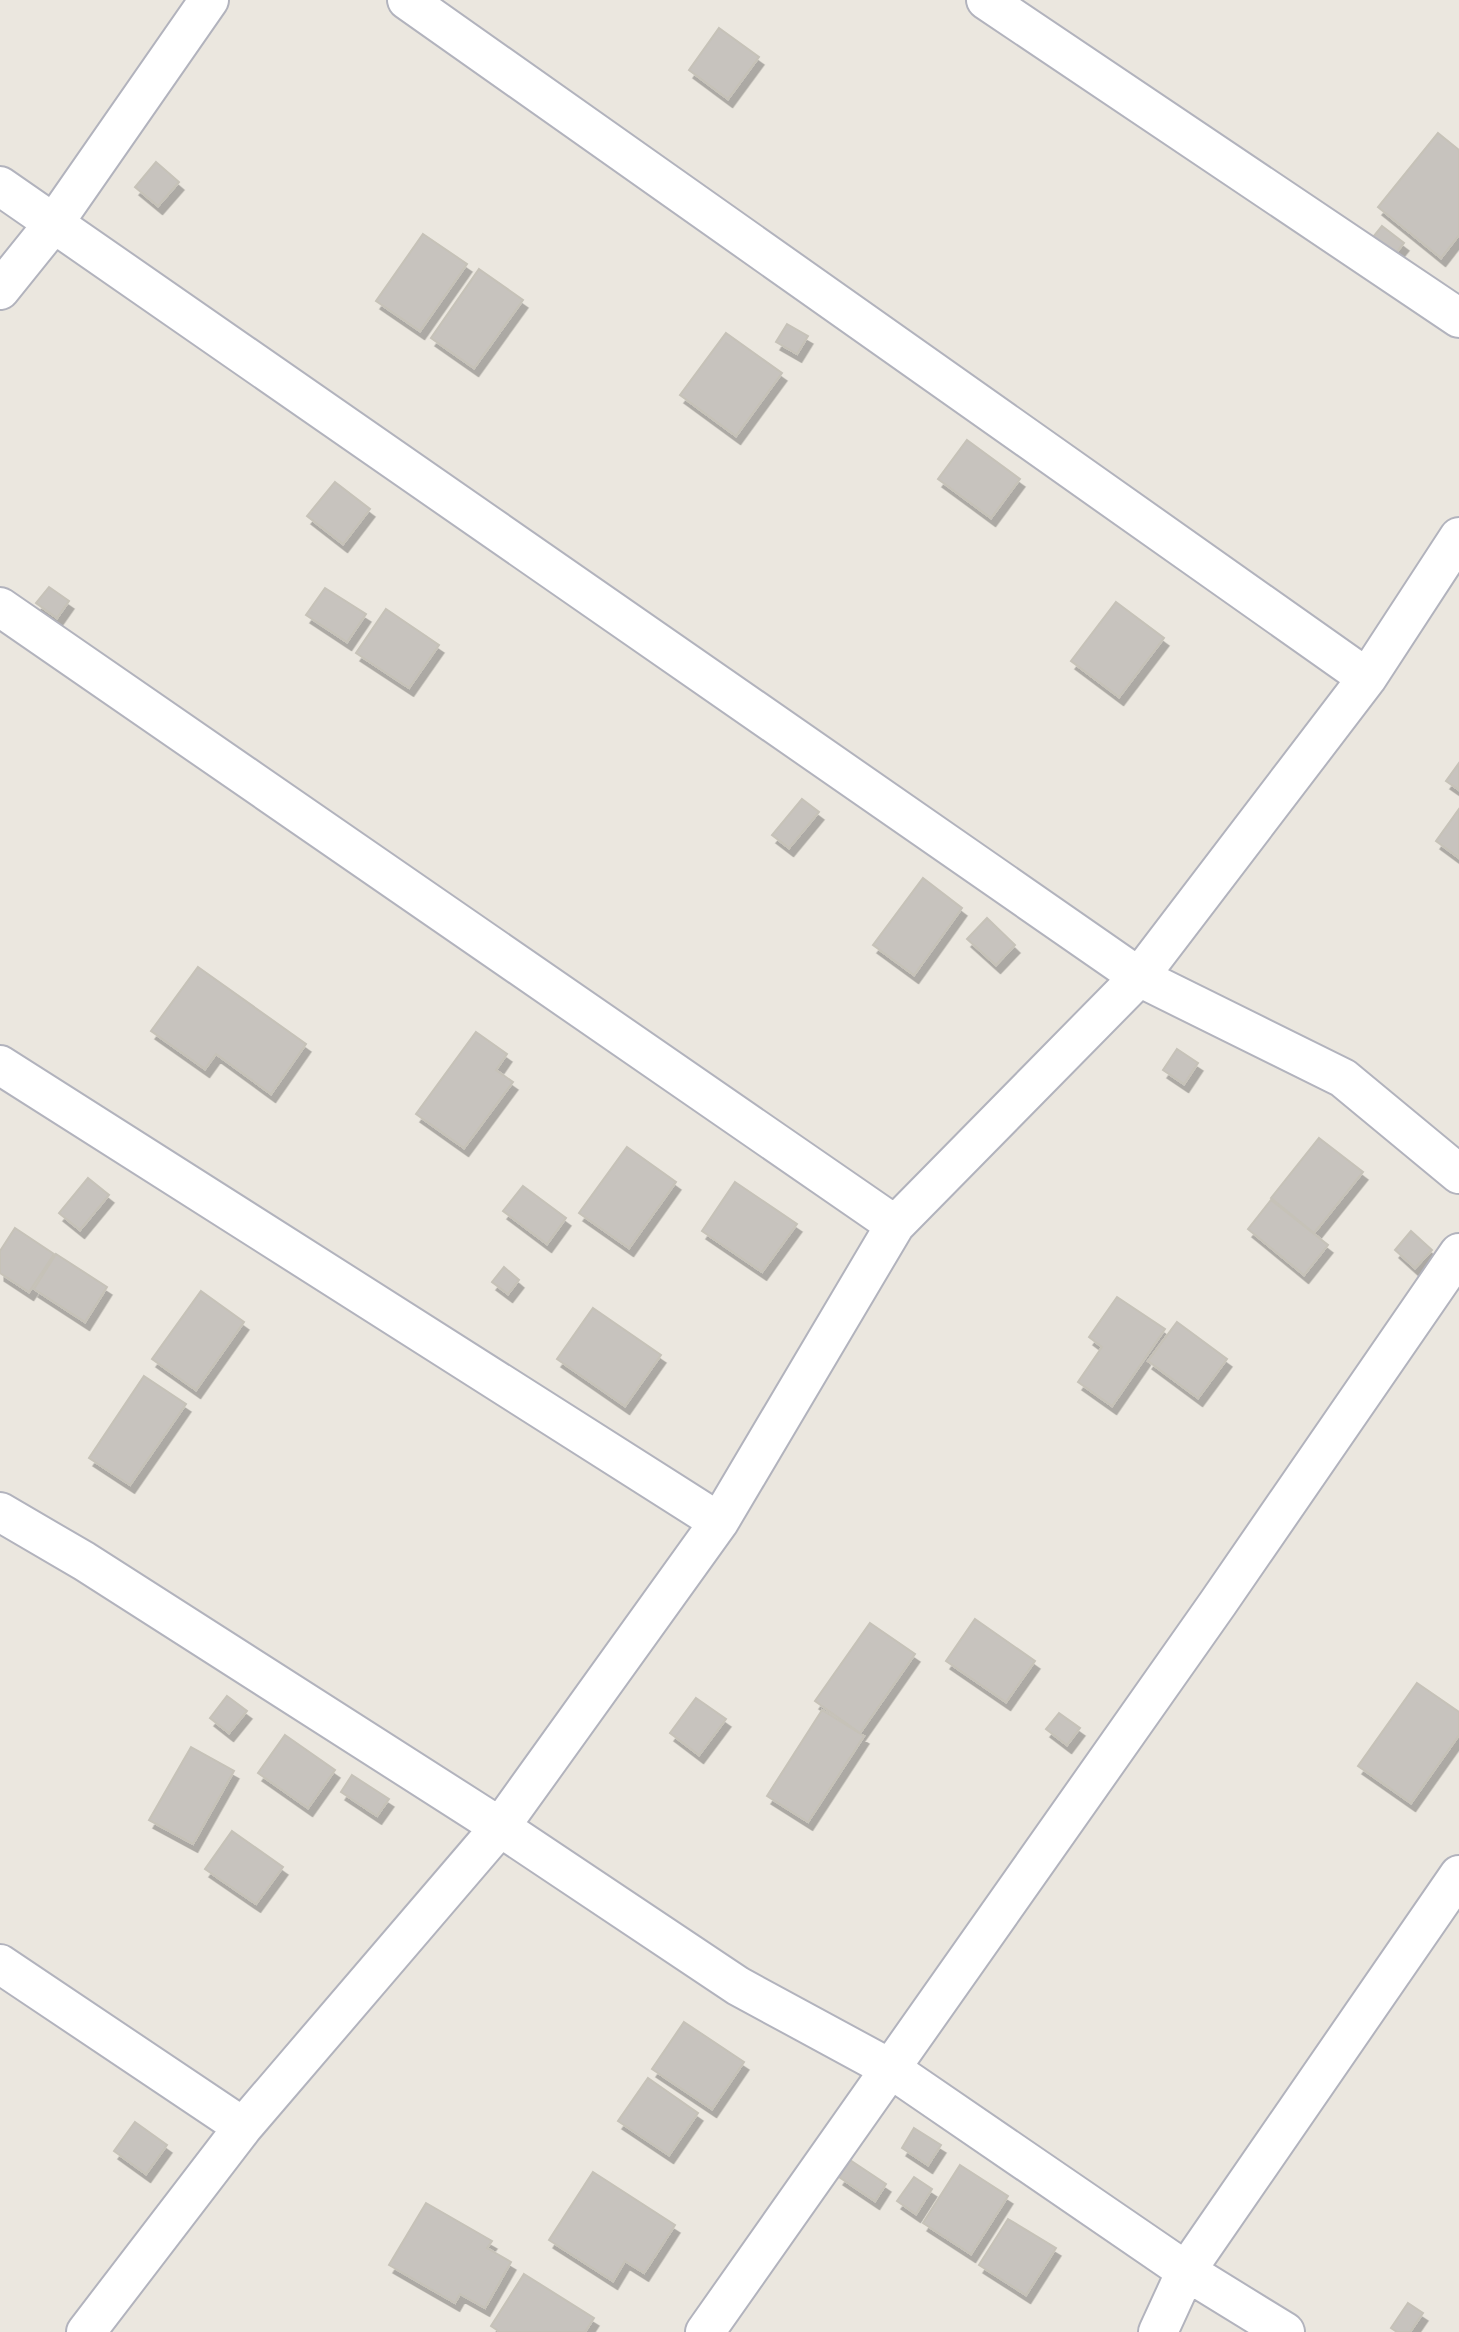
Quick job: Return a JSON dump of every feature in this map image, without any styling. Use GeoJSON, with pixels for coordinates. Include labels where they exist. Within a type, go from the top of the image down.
{"type":"FeatureCollection","features":[{"type":"Feature","properties":{"kind":"street"},"geometry":{"type":"LineString","coordinates":[[0,290],[54,223],[209,0]]}},
{"type":"Feature","properties":{"kind":"street"},"geometry":{"type":"LineString","coordinates":[[407,0],[1367,678]]}},
{"type":"Feature","properties":{"kind":"street"},"geometry":{"type":"LineString","coordinates":[[986,0],[1459,318]]}},
{"type":"Feature","properties":{"kind":"street"},"geometry":{"type":"LineString","coordinates":[[0,186],[1139,977],[1343,1078],[1459,1174]]}},
{"type":"Feature","properties":{"kind":"street"},"geometry":{"type":"LineString","coordinates":[[86,2332],[243,2127],[500,1827],[719,1522],[895,1225],[1139,977],[1367,678],[1459,537]]}},
{"type":"Feature","properties":{"kind":"street"},"geometry":{"type":"LineString","coordinates":[[0,607],[895,1225]]}},
{"type":"Feature","properties":{"kind":"street"},"geometry":{"type":"LineString","coordinates":[[0,1065],[719,1522]]}},
{"type":"Feature","properties":{"kind":"street"},"geometry":{"type":"LineString","coordinates":[[705,2332],[1459,1254]]}},
{"type":"Feature","properties":{"kind":"street"},"geometry":{"type":"LineString","coordinates":[[0,1512],[84,1561],[500,1827],[738,1986],[891,2069],[1186,2271],[1284,2332]]}},
{"type":"Feature","properties":{"kind":"street"},"geometry":{"type":"LineString","coordinates":[[1158,2332],[1186,2271],[1459,1875]]}},
{"type":"Feature","properties":{"kind":"street"},"geometry":{"type":"LineString","coordinates":[[0,1964],[243,2127]]}},
{"type":"Feature","properties":{"kind":"building"},"geometry":{"type":"Polygon","coordinates":[[[719,28],[759,57],[728,99],[689,70],[719,28]]]}},
{"type":"Feature","properties":{"kind":"building"},"geometry":{"type":"Polygon","coordinates":[[[1438,133],[1459,150],[1459,235],[1441,258],[1378,207],[1438,133]]]}},
{"type":"Feature","properties":{"kind":"building"},"geometry":{"type":"Polygon","coordinates":[[[156,162],[179,182],[158,206],[135,187],[156,162]]]}},
{"type":"Feature","properties":{"kind":"building"},"geometry":{"type":"Polygon","coordinates":[[[1382,226],[1404,243],[1391,259],[1369,242],[1382,226]]]}},
{"type":"Feature","properties":{"kind":"building"},"geometry":{"type":"Polygon","coordinates":[[[423,234],[467,264],[420,331],[376,301],[423,234]]]}},
{"type":"Feature","properties":{"kind":"building"},"geometry":{"type":"Polygon","coordinates":[[[479,269],[523,300],[474,368],[431,338],[479,269]]]}},
{"type":"Feature","properties":{"kind":"building"},"geometry":{"type":"Polygon","coordinates":[[[787,324],[808,336],[797,354],[776,342],[787,324]]]}},
{"type":"Feature","properties":{"kind":"building"},"geometry":{"type":"Polygon","coordinates":[[[726,333],[782,373],[736,436],[680,395],[726,333]]]}},
{"type":"Feature","properties":{"kind":"building"},"geometry":{"type":"Polygon","coordinates":[[[967,440],[1020,479],[991,518],[938,479],[967,440]]]}},
{"type":"Feature","properties":{"kind":"building"},"geometry":{"type":"Polygon","coordinates":[[[335,482],[370,509],[343,544],[307,516],[335,482]]]}},
{"type":"Feature","properties":{"kind":"building"},"geometry":{"type":"Polygon","coordinates":[[[49,587],[69,601],[57,618],[36,603],[49,587]]]}},
{"type":"Feature","properties":{"kind":"building"},"geometry":{"type":"Polygon","coordinates":[[[325,588],[366,614],[347,642],[306,615],[325,588]]]}},
{"type":"Feature","properties":{"kind":"building"},"geometry":{"type":"Polygon","coordinates":[[[1116,602],[1164,638],[1119,697],[1071,661],[1116,602]]]}},
{"type":"Feature","properties":{"kind":"building"},"geometry":{"type":"Polygon","coordinates":[[[386,609],[439,645],[409,688],[356,653],[386,609]]]}},
{"type":"Feature","properties":{"kind":"building"},"geometry":{"type":"Polygon","coordinates":[[[1459,763],[1459,790],[1446,781],[1459,763]]]}},
{"type":"Feature","properties":{"kind":"building"},"geometry":{"type":"Polygon","coordinates":[[[802,799],[819,812],[789,848],[772,835],[802,799]]]}},
{"type":"Feature","properties":{"kind":"building"},"geometry":{"type":"Polygon","coordinates":[[[1459,809],[1459,858],[1436,841],[1459,809]]]}},
{"type":"Feature","properties":{"kind":"building"},"geometry":{"type":"Polygon","coordinates":[[[923,878],[962,908],[914,975],[873,945],[923,878]]]}},
{"type":"Feature","properties":{"kind":"building"},"geometry":{"type":"Polygon","coordinates":[[[987,918],[1015,945],[996,965],[967,939],[987,918]]]}},
{"type":"Feature","properties":{"kind":"building"},"geometry":{"type":"Polygon","coordinates":[[[198,967],[306,1044],[271,1094],[216,1054],[205,1069],[151,1031],[198,967]]]}},
{"type":"Feature","properties":{"kind":"building"},"geometry":{"type":"Polygon","coordinates":[[[476,1032],[507,1054],[496,1070],[513,1082],[464,1148],[416,1114],[476,1032]]]}},
{"type":"Feature","properties":{"kind":"building"},"geometry":{"type":"Polygon","coordinates":[[[1177,1049],[1198,1063],[1184,1084],[1163,1070],[1177,1049]]]}},
{"type":"Feature","properties":{"kind":"building"},"geometry":{"type":"Polygon","coordinates":[[[1319,1138],[1363,1172],[1314,1233],[1271,1198],[1319,1138]]]}},
{"type":"Feature","properties":{"kind":"building"},"geometry":{"type":"Polygon","coordinates":[[[627,1147],[676,1182],[629,1248],[579,1213],[627,1147]]]}},
{"type":"Feature","properties":{"kind":"building"},"geometry":{"type":"Polygon","coordinates":[[[88,1178],[109,1195],[80,1230],[59,1213],[88,1178]]]}},
{"type":"Feature","properties":{"kind":"building"},"geometry":{"type":"Polygon","coordinates":[[[735,1182],[797,1224],[762,1272],[702,1231],[735,1182]]]}},
{"type":"Feature","properties":{"kind":"building"},"geometry":{"type":"Polygon","coordinates":[[[523,1186],[566,1218],[547,1244],[503,1211],[523,1186]]]}},
{"type":"Feature","properties":{"kind":"building"},"geometry":{"type":"Polygon","coordinates":[[[1271,1200],[1328,1245],[1304,1275],[1248,1229],[1271,1200]]]}},
{"type":"Feature","properties":{"kind":"building"},"geometry":{"type":"Polygon","coordinates":[[[15,1228],[54,1254],[29,1292],[0,1273],[0,1251],[15,1228]]]}},
{"type":"Feature","properties":{"kind":"building"},"geometry":{"type":"Polygon","coordinates":[[[1411,1231],[1432,1250],[1415,1268],[1395,1250],[1411,1231]]]}},
{"type":"Feature","properties":{"kind":"building"},"geometry":{"type":"Polygon","coordinates":[[[56,1254],[107,1287],[85,1322],[34,1289],[56,1254]]]}},
{"type":"Feature","properties":{"kind":"building"},"geometry":{"type":"Polygon","coordinates":[[[504,1267],[519,1280],[508,1294],[492,1282],[504,1267]]]}},
{"type":"Feature","properties":{"kind":"building"},"geometry":{"type":"Polygon","coordinates":[[[201,1291],[244,1322],[196,1390],[152,1359],[201,1291]]]}},
{"type":"Feature","properties":{"kind":"building"},"geometry":{"type":"Polygon","coordinates":[[[1117,1297],[1165,1329],[1112,1406],[1078,1382],[1102,1347],[1089,1337],[1117,1297]]]}},
{"type":"Feature","properties":{"kind":"building"},"geometry":{"type":"Polygon","coordinates":[[[593,1308],[661,1355],[625,1406],[557,1359],[593,1308]]]}},
{"type":"Feature","properties":{"kind":"building"},"geometry":{"type":"Polygon","coordinates":[[[1177,1322],[1227,1359],[1198,1398],[1148,1361],[1177,1322]]]}},
{"type":"Feature","properties":{"kind":"building"},"geometry":{"type":"Polygon","coordinates":[[[144,1376],[186,1404],[130,1485],[89,1458],[144,1376]]]}},
{"type":"Feature","properties":{"kind":"building"},"geometry":{"type":"Polygon","coordinates":[[[975,1619],[1035,1661],[1006,1702],[946,1661],[975,1619]]]}},
{"type":"Feature","properties":{"kind":"building"},"geometry":{"type":"Polygon","coordinates":[[[870,1623],[915,1654],[860,1733],[815,1701],[870,1623]]]}},
{"type":"Feature","properties":{"kind":"building"},"geometry":{"type":"Polygon","coordinates":[[[1417,1683],[1459,1712],[1459,1735],[1411,1803],[1358,1766],[1417,1683]]]}},
{"type":"Feature","properties":{"kind":"building"},"geometry":{"type":"Polygon","coordinates":[[[227,1696],[247,1711],[229,1733],[210,1718],[227,1696]]]}},
{"type":"Feature","properties":{"kind":"building"},"geometry":{"type":"Polygon","coordinates":[[[696,1698],[726,1719],[699,1755],[670,1733],[696,1698]]]}},
{"type":"Feature","properties":{"kind":"building"},"geometry":{"type":"Polygon","coordinates":[[[822,1710],[864,1736],[808,1822],[767,1796],[822,1710]]]}},
{"type":"Feature","properties":{"kind":"building"},"geometry":{"type":"Polygon","coordinates":[[[1059,1713],[1080,1728],[1067,1745],[1046,1729],[1059,1713]]]}},
{"type":"Feature","properties":{"kind":"building"},"geometry":{"type":"Polygon","coordinates":[[[285,1735],[335,1770],[308,1808],[258,1773],[285,1735]]]}},
{"type":"Feature","properties":{"kind":"building"},"geometry":{"type":"Polygon","coordinates":[[[191,1747],[234,1771],[193,1844],[149,1820],[191,1747]]]}},
{"type":"Feature","properties":{"kind":"building"},"geometry":{"type":"Polygon","coordinates":[[[352,1775],[389,1799],[377,1816],[341,1792],[352,1775]]]}},
{"type":"Feature","properties":{"kind":"building"},"geometry":{"type":"Polygon","coordinates":[[[232,1831],[283,1867],[256,1904],[205,1869],[232,1831]]]}},
{"type":"Feature","properties":{"kind":"building"},"geometry":{"type":"Polygon","coordinates":[[[684,2022],[744,2062],[712,2109],[652,2069],[684,2022]]]}},
{"type":"Feature","properties":{"kind":"building"},"geometry":{"type":"Polygon","coordinates":[[[648,2078],[698,2113],[669,2155],[618,2121],[648,2078]]]}},
{"type":"Feature","properties":{"kind":"building"},"geometry":{"type":"Polygon","coordinates":[[[135,2122],[167,2145],[146,2174],[114,2151],[135,2122]]]}},
{"type":"Feature","properties":{"kind":"building"},"geometry":{"type":"Polygon","coordinates":[[[914,2128],[941,2145],[928,2165],[902,2148],[914,2128]]]}},
{"type":"Feature","properties":{"kind":"building"},"geometry":{"type":"Polygon","coordinates":[[[850,2160],[886,2184],[875,2201],[839,2177],[850,2160]]]}},
{"type":"Feature","properties":{"kind":"building"},"geometry":{"type":"Polygon","coordinates":[[[960,2165],[1008,2196],[971,2254],[923,2223],[960,2165]]]}},
{"type":"Feature","properties":{"kind":"building"},"geometry":{"type":"Polygon","coordinates":[[[593,2172],[675,2225],[644,2273],[625,2261],[613,2281],[549,2240],[593,2172]]]}},
{"type":"Feature","properties":{"kind":"building"},"geometry":{"type":"Polygon","coordinates":[[[914,2177],[932,2189],[916,2214],[897,2201],[914,2177]]]}},
{"type":"Feature","properties":{"kind":"building"},"geometry":{"type":"Polygon","coordinates":[[[426,2203],[492,2241],[487,2248],[511,2262],[485,2308],[460,2294],[455,2303],[389,2265],[426,2203]]]}},
{"type":"Feature","properties":{"kind":"building"},"geometry":{"type":"Polygon","coordinates":[[[1008,2219],[1056,2248],[1026,2295],[979,2265],[1008,2219]]]}},
{"type":"Feature","properties":{"kind":"building"},"geometry":{"type":"Polygon","coordinates":[[[524,2274],[594,2318],[585,2332],[500,2332],[491,2326],[524,2274]]]}},
{"type":"Feature","properties":{"kind":"building"},"geometry":{"type":"Polygon","coordinates":[[[1408,2303],[1423,2313],[1410,2332],[1397,2332],[1391,2328],[1408,2303]]]}}]}
